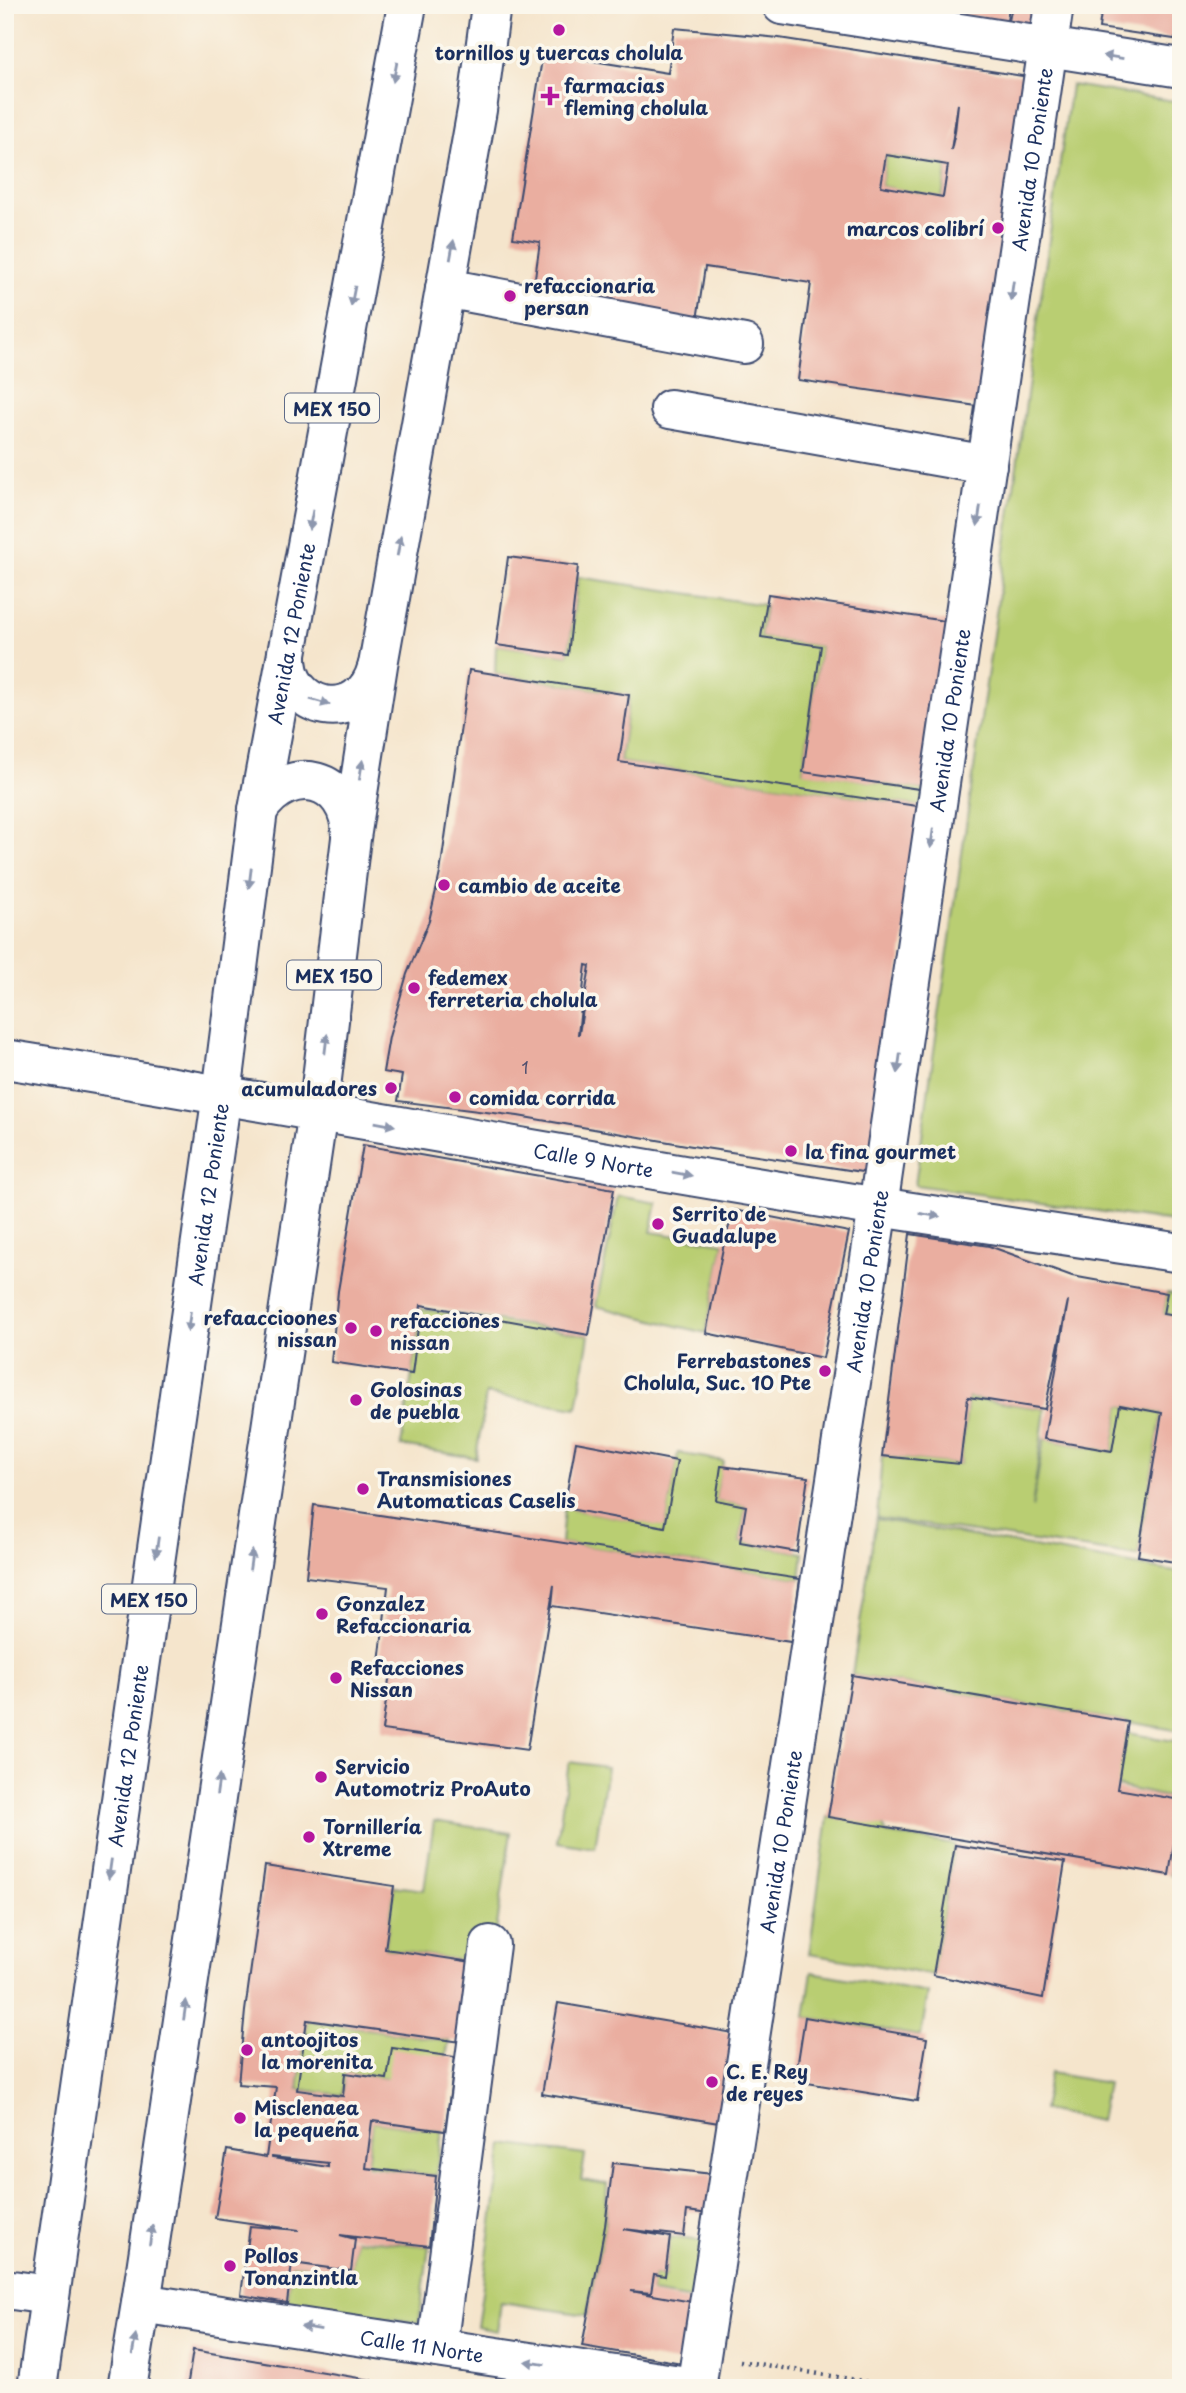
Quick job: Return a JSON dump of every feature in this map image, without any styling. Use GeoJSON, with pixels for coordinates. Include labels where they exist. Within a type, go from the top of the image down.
{"type":"FeatureCollection","features":[{"type":"Feature","properties":{"kind":"main road","name":"Avenida 12 Poniente"},"geometry":{"type":"LineString","coordinates":[[37,2388],[222,1094],[258,810],[407,5]]}},
{"type":"Feature","properties":{"kind":"main road","name":"MEX 150"},"geometry":{"type":"LineString","coordinates":[[127,2388],[318,1112],[351,838],[378,664],[477,110],[491,5]]}},
{"type":"Feature","properties":{"kind":"main road"},"geometry":{"type":"LineString","coordinates":[[782,5],[1181,68]]}},
{"type":"Feature","properties":{"kind":"main road","name":"Avenida 10 Poniente"},"geometry":{"type":"LineString","coordinates":[[697,2388],[878,1207],[1054,5]]}},
{"type":"Feature","properties":{"kind":"main road"},"geometry":{"type":"LineString","coordinates":[[445,288],[744,344]]}},
{"type":"Feature","properties":{"kind":"main road"},"geometry":{"type":"LineString","coordinates":[[670,409],[987,465]]}},
{"type":"Feature","properties":{"kind":"main road"},"geometry":{"type":"LineString","coordinates":[[287,651],[286,665],[290,679],[304,696],[323,705],[338,706],[353,702],[369,686],[378,664]]}},
{"type":"Feature","properties":{"kind":"main road"},"geometry":{"type":"LineString","coordinates":[[258,810],[267,797],[280,787],[295,781],[311,782],[338,795],[348,815],[351,838]]}},
{"type":"Feature","properties":{"kind":"main road","name":"Calle 9 Norte"},"geometry":{"type":"LineString","coordinates":[[5,1059],[878,1207],[1181,1253]]}},
{"type":"Feature","properties":{"kind":"main road"},"geometry":{"type":"LineString","coordinates":[[438,2348],[490,1945]]}},
{"type":"Feature","properties":{"kind":"main road"},"geometry":{"type":"LineString","coordinates":[[5,2289],[49,2295]]}},
{"type":"Feature","properties":{"kind":"main road","name":"Calle 11 Norte"},"geometry":{"type":"LineString","coordinates":[[141,2303],[697,2388]]}},
{"type":"Feature","properties":{"kind":"green space"},"geometry":{"type":"Polygon","coordinates":[[[1071,85],[1181,102],[1181,1223],[915,1185],[1071,85]]]}},
{"type":"Feature","properties":{"kind":"green space"},"geometry":{"type":"Polygon","coordinates":[[[886,155],[948,165],[942,198],[881,186],[886,155]]]}},
{"type":"Feature","properties":{"kind":"green space"},"geometry":{"type":"Polygon","coordinates":[[[578,577],[765,605],[761,637],[821,646],[803,771],[926,790],[924,807],[620,762],[629,695],[495,674],[496,645],[568,655],[578,577]]]}},
{"type":"Feature","properties":{"kind":"green space"},"geometry":{"type":"Polygon","coordinates":[[[618,1196],[657,1203],[651,1232],[724,1243],[706,1333],[596,1306],[618,1196]]]}},
{"type":"Feature","properties":{"kind":"green space"},"geometry":{"type":"Polygon","coordinates":[[[1167,1293],[1181,1295],[1181,1317],[1163,1314],[1167,1293]]]}},
{"type":"Feature","properties":{"kind":"green space"},"geometry":{"type":"Polygon","coordinates":[[[422,1309],[589,1335],[577,1408],[486,1394],[476,1458],[401,1446],[422,1309]]]}},
{"type":"Feature","properties":{"kind":"green space"},"geometry":{"type":"Polygon","coordinates":[[[968,1398],[1045,1409],[1032,1508],[1044,1439],[1112,1451],[1120,1405],[1162,1413],[1138,1556],[877,1518],[882,1456],[960,1464],[968,1398]]]}},
{"type":"Feature","properties":{"kind":"green space"},"geometry":{"type":"Polygon","coordinates":[[[678,1453],[723,1461],[716,1500],[746,1506],[740,1542],[803,1553],[800,1579],[561,1543],[564,1508],[665,1526],[678,1453]]]}},
{"type":"Feature","properties":{"kind":"green space"},"geometry":{"type":"Polygon","coordinates":[[[876,1519],[1181,1573],[1181,1731],[852,1675],[876,1519]]]}},
{"type":"Feature","properties":{"kind":"green space"},"geometry":{"type":"Polygon","coordinates":[[[1126,1733],[1181,1742],[1181,1800],[1116,1786],[1126,1733]]]}},
{"type":"Feature","properties":{"kind":"green space"},"geometry":{"type":"Polygon","coordinates":[[[569,1762],[607,1767],[595,1848],[557,1842],[569,1762]]]}},
{"type":"Feature","properties":{"kind":"green space"},"geometry":{"type":"Polygon","coordinates":[[[1181,1804],[1181,1877],[1169,1875],[1181,1804]]]}},
{"type":"Feature","properties":{"kind":"green space"},"geometry":{"type":"Polygon","coordinates":[[[828,1817],[882,1823],[886,1833],[955,1845],[933,1975],[809,1954],[828,1817]]]}},
{"type":"Feature","properties":{"kind":"green space"},"geometry":{"type":"Polygon","coordinates":[[[434,1821],[511,1833],[491,1965],[385,1949],[394,1886],[424,1890],[434,1821]]]}},
{"type":"Feature","properties":{"kind":"green space"},"geometry":{"type":"Polygon","coordinates":[[[812,1972],[928,1993],[921,2036],[805,2017],[812,1972]]]}},
{"type":"Feature","properties":{"kind":"green space"},"geometry":{"type":"Polygon","coordinates":[[[307,2020],[449,2041],[446,2056],[387,2079],[346,2073],[342,2095],[298,2089],[307,2020]]]}},
{"type":"Feature","properties":{"kind":"green space"},"geometry":{"type":"Polygon","coordinates":[[[1050,2073],[1107,2083],[1100,2121],[1043,2110],[1050,2073]]]}},
{"type":"Feature","properties":{"kind":"green space"},"geometry":{"type":"Polygon","coordinates":[[[372,2121],[442,2131],[436,2176],[367,2166],[372,2121]]]}},
{"type":"Feature","properties":{"kind":"green space"},"geometry":{"type":"Polygon","coordinates":[[[503,2144],[585,2155],[581,2180],[607,2184],[605,2226],[587,2315],[501,2302],[497,2331],[477,2327],[503,2144]]]}},
{"type":"Feature","properties":{"kind":"green space"},"geometry":{"type":"Polygon","coordinates":[[[670,2237],[702,2241],[694,2300],[651,2293],[654,2274],[665,2276],[670,2237]]]}},
{"type":"Feature","properties":{"kind":"green space"},"geometry":{"type":"Polygon","coordinates":[[[355,2239],[429,2246],[419,2323],[287,2303],[292,2263],[351,2271],[355,2239]]]}},
{"type":"Feature","properties":{"kind":"building"},"geometry":{"type":"Polygon","coordinates":[[[963,5],[1009,5],[1007,21],[961,14],[963,5]]]}},
{"type":"Feature","properties":{"kind":"building"},"geometry":{"type":"Polygon","coordinates":[[[1012,5],[1042,5],[1038,27],[1009,21],[1012,5]]]}},
{"type":"Feature","properties":{"kind":"building"},"geometry":{"type":"Polygon","coordinates":[[[1102,5],[1181,5],[1181,40],[1099,28],[1102,5]]]}},
{"type":"Feature","properties":{"kind":"building"},"geometry":{"type":"Polygon","coordinates":[[[674,28],[779,38],[1029,77],[984,407],[798,380],[811,283],[705,267],[697,320],[533,292],[540,242],[513,238],[543,53],[668,73],[674,28]],[[886,155],[881,186],[943,197],[948,165],[886,155]]]}},
{"type":"Feature","properties":{"kind":"building"},"geometry":{"type":"Polygon","coordinates":[[[508,557],[578,566],[568,655],[496,645],[508,557]]]}},
{"type":"Feature","properties":{"kind":"building"},"geometry":{"type":"Polygon","coordinates":[[[768,594],[952,622],[926,790],[803,772],[821,646],[761,637],[768,594]]]}},
{"type":"Feature","properties":{"kind":"building"},"geometry":{"type":"Polygon","coordinates":[[[469,670],[629,695],[619,762],[924,807],[869,1173],[518,1116],[398,1101],[402,1075],[383,1072],[389,1037],[407,974],[429,921],[440,873],[469,670]],[[586,965],[578,1034],[579,1034],[590,966],[586,965]]]}},
{"type":"Feature","properties":{"kind":"building"},"geometry":{"type":"Polygon","coordinates":[[[363,1145],[614,1189],[589,1335],[421,1305],[412,1374],[331,1362],[338,1291],[363,1145]]]}},
{"type":"Feature","properties":{"kind":"building"},"geometry":{"type":"Polygon","coordinates":[[[734,1210],[849,1232],[823,1358],[706,1333],[724,1243],[734,1210]]]}},
{"type":"Feature","properties":{"kind":"building"},"geometry":{"type":"Polygon","coordinates":[[[910,1234],[989,1246],[1072,1276],[1167,1293],[1163,1314],[1181,1317],[1181,1563],[1138,1556],[1162,1413],[1120,1405],[1112,1451],[1044,1439],[1068,1301],[1045,1409],[968,1397],[960,1464],[882,1456],[910,1234]]]}},
{"type":"Feature","properties":{"kind":"building"},"geometry":{"type":"Polygon","coordinates":[[[576,1442],[677,1461],[665,1527],[564,1508],[576,1442]]]}},
{"type":"Feature","properties":{"kind":"building"},"geometry":{"type":"Polygon","coordinates":[[[721,1466],[808,1477],[797,1552],[740,1542],[746,1506],[716,1500],[721,1466]]]}},
{"type":"Feature","properties":{"kind":"building"},"geometry":{"type":"Polygon","coordinates":[[[314,1505],[800,1579],[791,1642],[552,1606],[554,1585],[527,1750],[382,1730],[391,1665],[379,1663],[388,1587],[306,1577],[314,1505]]]}},
{"type":"Feature","properties":{"kind":"building"},"geometry":{"type":"Polygon","coordinates":[[[852,1675],[1128,1722],[1117,1789],[1181,1800],[1169,1875],[828,1817],[852,1675]]]}},
{"type":"Feature","properties":{"kind":"building"},"geometry":{"type":"Polygon","coordinates":[[[955,1845],[1065,1862],[1043,1998],[933,1975],[955,1845]]]}},
{"type":"Feature","properties":{"kind":"building"},"geometry":{"type":"Polygon","coordinates":[[[265,1866],[394,1886],[385,1949],[472,1962],[461,2042],[307,2020],[297,2090],[343,2096],[345,2073],[387,2079],[392,2048],[455,2057],[445,2131],[372,2121],[366,2168],[436,2176],[429,2246],[340,2235],[355,2239],[351,2271],[292,2263],[287,2303],[241,2295],[250,2226],[299,2230],[215,2218],[227,2150],[266,2157],[276,2087],[238,2084],[265,1866]],[[272,2157],[328,2167],[328,2163],[272,2157]]]}},
{"type":"Feature","properties":{"kind":"building"},"geometry":{"type":"Polygon","coordinates":[[[558,2003],[734,2033],[719,2123],[542,2094],[558,2003]]]}},
{"type":"Feature","properties":{"kind":"building"},"geometry":{"type":"Polygon","coordinates":[[[805,2017],[927,2038],[917,2101],[795,2081],[805,2017]]]}},
{"type":"Feature","properties":{"kind":"building"},"geometry":{"type":"Polygon","coordinates":[[[613,2163],[712,2174],[709,2214],[687,2211],[684,2236],[624,2229],[670,2237],[665,2276],[654,2274],[651,2293],[631,2291],[692,2302],[682,2363],[582,2346],[605,2226],[613,2163]]]}},
{"type":"Feature","properties":{"kind":"building"},"geometry":{"type":"Polygon","coordinates":[[[193,2350],[371,2380],[369,2388],[187,2388],[193,2350]]]}},
{"type":"Feature","properties":{"kind":"place","name":"tornillos y tuercas cholula"},"geometry":{"type":"Point","coordinates":[559,30]}},
{"type":"Feature","properties":{"kind":"place","name":"farmacias fleming cholula"},"geometry":{"type":"Point","coordinates":[550,96]}},
{"type":"Feature","properties":{"kind":"place","name":"marcos colibrí"},"geometry":{"type":"Point","coordinates":[998,228]}},
{"type":"Feature","properties":{"kind":"place","name":"refaccionaria persan"},"geometry":{"type":"Point","coordinates":[510,296]}},
{"type":"Feature","properties":{"kind":"place","name":"cambio de aceite"},"geometry":{"type":"Point","coordinates":[444,885]}},
{"type":"Feature","properties":{"kind":"place","name":"fedemex ferreteria cholula"},"geometry":{"type":"Point","coordinates":[414,988]}},
{"type":"Feature","properties":{"kind":"place","name":"acumuladores"},"geometry":{"type":"Point","coordinates":[391,1088]}},
{"type":"Feature","properties":{"kind":"place","name":"comida corrida"},"geometry":{"type":"Point","coordinates":[455,1097]}},
{"type":"Feature","properties":{"kind":"place","name":"la fina gourmet"},"geometry":{"type":"Point","coordinates":[791,1151]}},
{"type":"Feature","properties":{"kind":"place","name":"Serrito de Guadalupe"},"geometry":{"type":"Point","coordinates":[658,1224]}},
{"type":"Feature","properties":{"kind":"place","name":"refaaccioones nissan"},"geometry":{"type":"Point","coordinates":[351,1328]}},
{"type":"Feature","properties":{"kind":"place","name":"refacciones nissan"},"geometry":{"type":"Point","coordinates":[376,1331]}},
{"type":"Feature","properties":{"kind":"place","name":"Ferrebastones Cholula, Suc. 10 Pte"},"geometry":{"type":"Point","coordinates":[825,1371]}},
{"type":"Feature","properties":{"kind":"place","name":"Golosinas de puebla"},"geometry":{"type":"Point","coordinates":[356,1400]}},
{"type":"Feature","properties":{"kind":"place","name":"Transmisiones Automaticas Caselis"},"geometry":{"type":"Point","coordinates":[363,1489]}},
{"type":"Feature","properties":{"kind":"place","name":"Gonzalez Refaccionaria"},"geometry":{"type":"Point","coordinates":[322,1614]}},
{"type":"Feature","properties":{"kind":"place","name":"Refacciones Nissan"},"geometry":{"type":"Point","coordinates":[336,1678]}},
{"type":"Feature","properties":{"kind":"place","name":"Servicio Automotriz ProAuto"},"geometry":{"type":"Point","coordinates":[321,1777]}},
{"type":"Feature","properties":{"kind":"place","name":"Tornillería Xtreme"},"geometry":{"type":"Point","coordinates":[309,1837]}},
{"type":"Feature","properties":{"kind":"place","name":"antoojitos la morenita"},"geometry":{"type":"Point","coordinates":[247,2050]}},
{"type":"Feature","properties":{"kind":"place","name":"C. E. Rey de reyes"},"geometry":{"type":"Point","coordinates":[712,2082]}},
{"type":"Feature","properties":{"kind":"place","name":"Misclenaea la pequeña"},"geometry":{"type":"Point","coordinates":[240,2118]}},
{"type":"Feature","properties":{"kind":"place","name":"Pollos Tonanzintla"},"geometry":{"type":"Point","coordinates":[230,2266]}}]}
